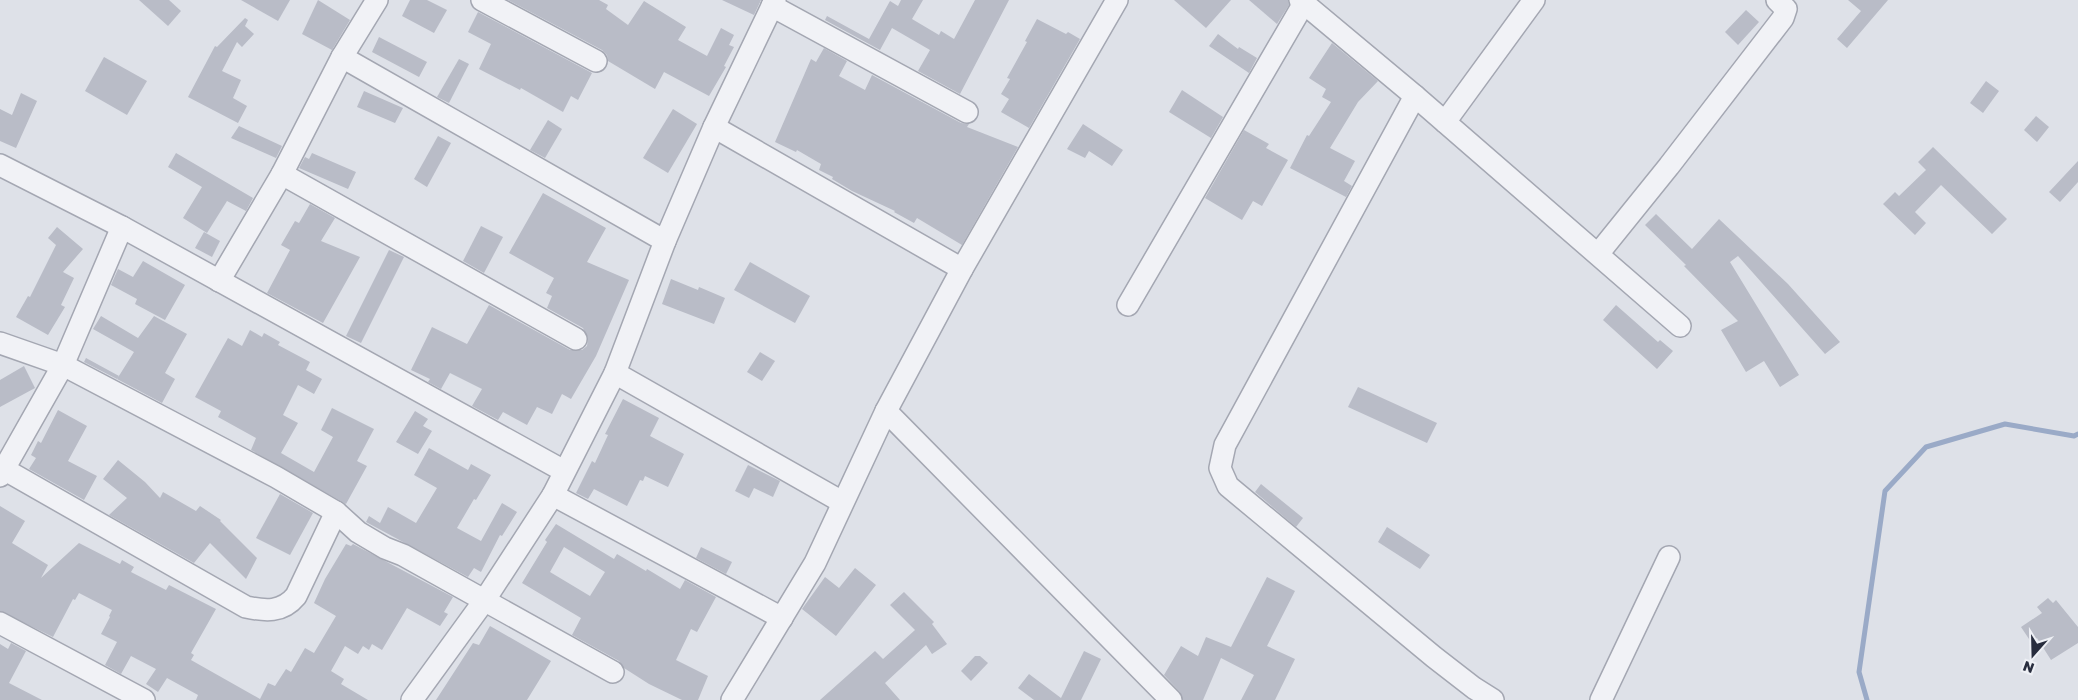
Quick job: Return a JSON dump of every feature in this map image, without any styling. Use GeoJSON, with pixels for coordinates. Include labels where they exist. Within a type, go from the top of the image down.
{"type":"FeatureCollection","features":[{"type":"Feature","properties":{"kind":"street"},"geometry":{"type":"LineString","coordinates":[[219,281],[282,174],[342,57],[377,0]]}},
{"type":"Feature","properties":{"kind":"street"},"geometry":{"type":"LineString","coordinates":[[482,0],[596,61]]}},
{"type":"Feature","properties":{"kind":"street"},"geometry":{"type":"LineString","coordinates":[[732,700],[815,563],[886,410],[962,269],[1117,0]]}},
{"type":"Feature","properties":{"kind":"street"},"geometry":{"type":"LineString","coordinates":[[1445,122],[1534,0]]}},
{"type":"Feature","properties":{"kind":"street"},"geometry":{"type":"LineString","coordinates":[[1598,254],[1669,166],[1782,18],[1786,9],[1777,0]]}},
{"type":"Feature","properties":{"kind":"street"},"geometry":{"type":"LineString","coordinates":[[412,700],[484,601],[553,495],[615,373],[665,241],[714,127],[774,3],[967,112]]}},
{"type":"Feature","properties":{"kind":"street"},"geometry":{"type":"LineString","coordinates":[[1128,305],[1308,4],[1680,326]]}},
{"type":"Feature","properties":{"kind":"street"},"geometry":{"type":"LineString","coordinates":[[342,57],[665,241]]}},
{"type":"Feature","properties":{"kind":"street"},"geometry":{"type":"LineString","coordinates":[[1415,96],[1225,445],[1220,468],[1228,486],[1434,658],[1493,700]]}},
{"type":"Feature","properties":{"kind":"street"},"geometry":{"type":"LineString","coordinates":[[714,127],[962,269]]}},
{"type":"Feature","properties":{"kind":"street"},"geometry":{"type":"LineString","coordinates":[[0,165],[122,227],[564,471]]}},
{"type":"Feature","properties":{"kind":"street"},"geometry":{"type":"LineString","coordinates":[[282,174],[576,339]]}},
{"type":"Feature","properties":{"kind":"street"},"geometry":{"type":"LineString","coordinates":[[122,227],[62,365],[1,471],[246,607],[263,611],[275,610],[289,605],[296,596],[336,512]]}},
{"type":"Feature","properties":{"kind":"street"},"geometry":{"type":"LineString","coordinates":[[0,343],[62,365],[276,478],[336,512],[358,532],[385,548],[403,555],[613,672]]}},
{"type":"Feature","properties":{"kind":"street"},"geometry":{"type":"LineString","coordinates":[[615,373],[842,502]]}},
{"type":"Feature","properties":{"kind":"street"},"geometry":{"type":"LineString","coordinates":[[886,410],[1171,700]]}},
{"type":"Feature","properties":{"kind":"street"},"geometry":{"type":"LineString","coordinates":[[553,495],[782,618]]}},
{"type":"Feature","properties":{"kind":"street"},"geometry":{"type":"LineString","coordinates":[[1601,700],[1669,556]]}},
{"type":"Feature","properties":{"kind":"street"},"geometry":{"type":"LineString","coordinates":[[0,623],[144,700]]}},
{"type":"Feature","properties":{"kind":"building"},"geometry":{"type":"Polygon","coordinates":[[[139,0],[169,0],[181,11],[168,26],[139,0]]]}},
{"type":"Feature","properties":{"kind":"building"},"geometry":{"type":"Polygon","coordinates":[[[241,0],[290,0],[278,21],[241,0]]]}},
{"type":"Feature","properties":{"kind":"building"},"geometry":{"type":"Polygon","coordinates":[[[318,0],[350,20],[332,50],[302,34],[318,0]]]}},
{"type":"Feature","properties":{"kind":"building"},"geometry":{"type":"Polygon","coordinates":[[[410,0],[427,0],[447,10],[434,33],[402,16],[410,0]]]}},
{"type":"Feature","properties":{"kind":"building"},"geometry":{"type":"Polygon","coordinates":[[[508,0],[599,0],[608,5],[606,9],[628,25],[644,1],[686,27],[678,40],[707,56],[721,28],[734,35],[729,45],[734,47],[724,66],[726,67],[709,96],[664,72],[655,89],[608,61],[607,55],[602,50],[508,0]]]}},
{"type":"Feature","properties":{"kind":"building"},"geometry":{"type":"Polygon","coordinates":[[[722,0],[761,0],[754,15],[722,0]]]}},
{"type":"Feature","properties":{"kind":"building"},"geometry":{"type":"Polygon","coordinates":[[[901,0],[923,0],[912,19],[939,35],[941,31],[954,39],[975,0],[1009,0],[960,94],[918,71],[930,50],[892,28],[880,50],[825,20],[827,16],[869,39],[890,1],[898,6],[901,0]]]}},
{"type":"Feature","properties":{"kind":"building"},"geometry":{"type":"Polygon","coordinates":[[[1174,0],[1231,0],[1206,28],[1174,0]]]}},
{"type":"Feature","properties":{"kind":"building"},"geometry":{"type":"Polygon","coordinates":[[[1249,0],[1288,0],[1289,5],[1277,24],[1249,0]]]}},
{"type":"Feature","properties":{"kind":"building"},"geometry":{"type":"Polygon","coordinates":[[[1848,0],[1888,0],[1847,48],[1837,39],[1861,11],[1848,0]]]}},
{"type":"Feature","properties":{"kind":"building"},"geometry":{"type":"Polygon","coordinates":[[[1746,10],[1759,22],[1738,45],[1725,32],[1746,10]]]}},
{"type":"Feature","properties":{"kind":"building"},"geometry":{"type":"Polygon","coordinates":[[[478,12],[592,73],[578,100],[571,96],[563,112],[521,88],[520,90],[479,69],[491,44],[468,32],[478,12]]]}},
{"type":"Feature","properties":{"kind":"building"},"geometry":{"type":"Polygon","coordinates":[[[245,18],[248,20],[245,26],[254,34],[242,47],[237,42],[222,71],[241,80],[233,98],[247,106],[238,123],[188,97],[215,46],[217,47],[245,18]]]}},
{"type":"Feature","properties":{"kind":"building"},"geometry":{"type":"Polygon","coordinates":[[[1037,19],[1080,39],[1029,128],[1001,112],[1009,99],[1001,94],[1010,79],[1007,78],[1027,42],[1025,41],[1037,19]]]}},
{"type":"Feature","properties":{"kind":"building"},"geometry":{"type":"Polygon","coordinates":[[[1218,34],[1238,49],[1239,47],[1257,58],[1249,73],[1209,46],[1218,34]]]}},
{"type":"Feature","properties":{"kind":"building"},"geometry":{"type":"Polygon","coordinates":[[[379,37],[427,62],[419,77],[372,52],[379,37]]]}},
{"type":"Feature","properties":{"kind":"building"},"geometry":{"type":"Polygon","coordinates":[[[1332,43],[1378,81],[1358,102],[1330,148],[1355,161],[1344,181],[1352,186],[1346,197],[1290,168],[1307,135],[1309,136],[1331,102],[1322,97],[1326,89],[1309,78],[1332,43]]]}},
{"type":"Feature","properties":{"kind":"building"},"geometry":{"type":"Polygon","coordinates":[[[824,48],[847,61],[839,76],[865,90],[872,75],[961,123],[969,124],[967,127],[1018,147],[962,245],[917,218],[914,223],[895,211],[852,191],[832,179],[833,177],[819,170],[821,164],[797,150],[796,152],[775,142],[811,59],[816,62],[824,48]]]}},
{"type":"Feature","properties":{"kind":"building"},"geometry":{"type":"Polygon","coordinates":[[[104,57],[147,81],[127,115],[85,91],[104,57]]]}},
{"type":"Feature","properties":{"kind":"building"},"geometry":{"type":"Polygon","coordinates":[[[459,59],[469,64],[449,103],[437,97],[459,59]]]}},
{"type":"Feature","properties":{"kind":"building"},"geometry":{"type":"Polygon","coordinates":[[[1986,81],[1999,91],[1983,113],[1970,103],[1986,81]]]}},
{"type":"Feature","properties":{"kind":"building"},"geometry":{"type":"Polygon","coordinates":[[[1182,90],[1223,117],[1211,138],[1169,112],[1182,90]]]}},
{"type":"Feature","properties":{"kind":"building"},"geometry":{"type":"Polygon","coordinates":[[[364,91],[403,108],[395,123],[357,107],[364,91]]]}},
{"type":"Feature","properties":{"kind":"building"},"geometry":{"type":"Polygon","coordinates":[[[21,93],[37,101],[16,148],[0,141],[0,109],[12,115],[21,93]]]}},
{"type":"Feature","properties":{"kind":"building"},"geometry":{"type":"Polygon","coordinates":[[[673,109],[697,124],[668,173],[643,158],[673,109]]]}},
{"type":"Feature","properties":{"kind":"building"},"geometry":{"type":"Polygon","coordinates":[[[2036,116],[2049,127],[2037,142],[2024,130],[2036,116]]]}},
{"type":"Feature","properties":{"kind":"building"},"geometry":{"type":"Polygon","coordinates":[[[548,120],[562,129],[545,158],[530,150],[548,120]]]}},
{"type":"Feature","properties":{"kind":"building"},"geometry":{"type":"Polygon","coordinates":[[[1083,124],[1123,150],[1112,166],[1089,151],[1085,158],[1067,149],[1083,124]]]}},
{"type":"Feature","properties":{"kind":"building"},"geometry":{"type":"Polygon","coordinates":[[[239,126],[282,146],[276,158],[231,138],[239,126]]]}},
{"type":"Feature","properties":{"kind":"building"},"geometry":{"type":"Polygon","coordinates":[[[1244,130],[1269,144],[1266,148],[1288,160],[1262,206],[1253,201],[1242,220],[1205,198],[1244,130]]]}},
{"type":"Feature","properties":{"kind":"building"},"geometry":{"type":"Polygon","coordinates":[[[438,136],[451,143],[427,187],[414,179],[438,136]]]}},
{"type":"Feature","properties":{"kind":"building"},"geometry":{"type":"Polygon","coordinates":[[[1933,147],[2007,219],[1992,234],[1941,185],[1915,212],[1926,223],[1915,235],[1883,204],[1895,192],[1899,196],[1926,170],[1918,162],[1933,147]]]}},
{"type":"Feature","properties":{"kind":"building"},"geometry":{"type":"Polygon","coordinates":[[[176,153],[253,198],[246,211],[227,201],[207,233],[183,218],[202,187],[168,167],[176,153]]]}},
{"type":"Feature","properties":{"kind":"building"},"geometry":{"type":"Polygon","coordinates":[[[312,153],[356,172],[348,189],[299,168],[305,157],[309,159],[312,153]]]}},
{"type":"Feature","properties":{"kind":"building"},"geometry":{"type":"Polygon","coordinates":[[[2078,161],[2078,182],[2060,202],[2049,192],[2078,161]]]}},
{"type":"Feature","properties":{"kind":"building"},"geometry":{"type":"Polygon","coordinates":[[[543,193],[606,228],[587,262],[629,280],[596,356],[571,399],[562,394],[552,414],[537,407],[527,425],[503,412],[498,420],[472,406],[482,389],[450,373],[441,389],[428,382],[430,379],[411,370],[432,327],[467,344],[489,305],[570,350],[582,350],[587,346],[588,338],[583,328],[547,308],[552,296],[546,293],[554,278],[509,253],[543,193]]]}},
{"type":"Feature","properties":{"kind":"building"},"geometry":{"type":"Polygon","coordinates":[[[310,204],[335,218],[321,241],[360,257],[323,323],[267,293],[290,250],[281,245],[295,221],[299,223],[310,204]]]}},
{"type":"Feature","properties":{"kind":"building"},"geometry":{"type":"Polygon","coordinates":[[[1656,214],[1692,249],[1719,219],[1788,284],[1840,342],[1825,354],[1738,256],[1730,262],[1799,375],[1780,387],[1764,361],[1746,372],[1721,330],[1738,321],[1684,266],[1686,265],[1645,225],[1656,214]]]}},
{"type":"Feature","properties":{"kind":"building"},"geometry":{"type":"Polygon","coordinates":[[[481,226],[503,237],[484,273],[463,261],[481,226]]]}},
{"type":"Feature","properties":{"kind":"building"},"geometry":{"type":"Polygon","coordinates":[[[57,227],[83,249],[63,272],[74,278],[61,305],[65,307],[48,335],[16,317],[28,296],[30,297],[56,245],[48,238],[57,227]]]}},
{"type":"Feature","properties":{"kind":"building"},"geometry":{"type":"Polygon","coordinates":[[[204,232],[220,241],[212,257],[195,248],[204,232]]]}},
{"type":"Feature","properties":{"kind":"building"},"geometry":{"type":"Polygon","coordinates":[[[389,250],[404,257],[361,343],[346,336],[389,250]]]}},
{"type":"Feature","properties":{"kind":"building"},"geometry":{"type":"Polygon","coordinates":[[[143,261],[185,285],[165,320],[135,304],[137,299],[111,285],[118,269],[133,277],[143,261]]]}},
{"type":"Feature","properties":{"kind":"building"},"geometry":{"type":"Polygon","coordinates":[[[750,262],[810,296],[795,323],[734,290],[750,262]]]}},
{"type":"Feature","properties":{"kind":"building"},"geometry":{"type":"Polygon","coordinates":[[[671,279],[698,290],[699,287],[725,298],[714,324],[662,304],[671,279]]]}},
{"type":"Feature","properties":{"kind":"building"},"geometry":{"type":"Polygon","coordinates":[[[1616,305],[1658,342],[1660,340],[1673,351],[1657,369],[1603,320],[1616,305]]]}},
{"type":"Feature","properties":{"kind":"building"},"geometry":{"type":"Polygon","coordinates":[[[101,316],[138,338],[154,316],[187,334],[165,373],[175,379],[162,403],[117,379],[134,352],[93,329],[101,316]]]}},
{"type":"Feature","properties":{"kind":"building"},"geometry":{"type":"Polygon","coordinates":[[[250,330],[262,337],[264,333],[280,342],[278,345],[310,362],[306,370],[322,379],[314,394],[298,385],[283,415],[298,423],[281,453],[314,472],[333,437],[321,430],[332,408],[374,429],[357,461],[367,466],[346,504],[251,450],[256,438],[218,417],[221,411],[195,397],[228,338],[242,346],[250,330]]]}},
{"type":"Feature","properties":{"kind":"building"},"geometry":{"type":"Polygon","coordinates":[[[760,352],[775,361],[762,381],[747,372],[760,352]]]}},
{"type":"Feature","properties":{"kind":"building"},"geometry":{"type":"Polygon","coordinates":[[[86,358],[119,376],[117,379],[84,362],[86,358]]]}},
{"type":"Feature","properties":{"kind":"building"},"geometry":{"type":"Polygon","coordinates":[[[24,366],[35,388],[0,407],[0,380],[24,366]]]}},
{"type":"Feature","properties":{"kind":"building"},"geometry":{"type":"Polygon","coordinates":[[[1358,387],[1437,423],[1427,443],[1348,407],[1358,387]]]}},
{"type":"Feature","properties":{"kind":"building"},"geometry":{"type":"Polygon","coordinates":[[[623,399],[659,418],[650,436],[684,454],[668,487],[645,476],[643,481],[640,480],[627,506],[594,489],[588,499],[576,493],[592,461],[595,463],[608,435],[605,434],[623,399]]]}},
{"type":"Feature","properties":{"kind":"building"},"geometry":{"type":"Polygon","coordinates":[[[58,410],[87,426],[68,461],[97,476],[84,500],[29,469],[36,458],[31,455],[38,441],[41,443],[58,410]]]}},
{"type":"Feature","properties":{"kind":"building"},"geometry":{"type":"Polygon","coordinates":[[[415,411],[428,419],[423,426],[432,431],[418,454],[396,442],[415,411]]]}},
{"type":"Feature","properties":{"kind":"building"},"geometry":{"type":"Polygon","coordinates":[[[429,448],[468,470],[471,464],[491,475],[457,528],[481,541],[502,503],[517,512],[502,536],[500,535],[481,572],[474,568],[468,577],[366,522],[369,516],[380,523],[388,507],[416,523],[437,488],[414,475],[429,448]]]}},
{"type":"Feature","properties":{"kind":"building"},"geometry":{"type":"Polygon","coordinates":[[[118,460],[145,482],[160,498],[163,492],[196,511],[200,506],[221,520],[257,558],[246,579],[210,543],[194,563],[109,515],[127,498],[103,479],[118,460]]]}},
{"type":"Feature","properties":{"kind":"building"},"geometry":{"type":"Polygon","coordinates":[[[748,465],[780,481],[773,497],[754,488],[749,498],[735,491],[748,465]]]}},
{"type":"Feature","properties":{"kind":"building"},"geometry":{"type":"Polygon","coordinates":[[[1261,484],[1303,518],[1296,527],[1255,492],[1261,484]]]}},
{"type":"Feature","properties":{"kind":"building"},"geometry":{"type":"Polygon","coordinates":[[[280,494],[313,513],[290,555],[256,538],[280,494]]]}},
{"type":"Feature","properties":{"kind":"building"},"geometry":{"type":"Polygon","coordinates":[[[0,506],[25,521],[12,543],[48,565],[41,578],[79,543],[120,564],[122,560],[134,567],[131,572],[166,590],[169,585],[216,609],[191,653],[194,655],[191,660],[260,699],[268,683],[275,686],[286,669],[291,672],[305,648],[314,653],[336,616],[314,603],[325,579],[346,544],[351,546],[353,544],[453,597],[444,612],[448,614],[440,626],[407,608],[382,650],[372,644],[369,650],[363,646],[358,654],[345,646],[331,671],[344,679],[341,684],[368,700],[196,700],[198,695],[167,678],[158,692],[146,684],[156,669],[131,656],[121,674],[105,665],[117,642],[101,634],[112,610],[79,593],[75,600],[73,599],[53,637],[0,611],[0,506]]]}},
{"type":"Feature","properties":{"kind":"building"},"geometry":{"type":"Polygon","coordinates":[[[556,524],[614,559],[617,554],[680,589],[685,580],[716,597],[697,632],[691,629],[676,660],[708,676],[698,700],[682,700],[649,684],[624,668],[619,661],[572,635],[581,618],[522,583],[547,542],[545,540],[556,524]],[[564,547],[550,572],[590,596],[605,572],[564,547]]]}},
{"type":"Feature","properties":{"kind":"building"},"geometry":{"type":"Polygon","coordinates":[[[1387,527],[1430,555],[1420,569],[1378,542],[1387,527]]]}},
{"type":"Feature","properties":{"kind":"building"},"geometry":{"type":"Polygon","coordinates":[[[701,547],[732,562],[726,574],[696,558],[701,547]]]}},
{"type":"Feature","properties":{"kind":"building"},"geometry":{"type":"Polygon","coordinates":[[[855,568],[876,585],[836,636],[802,609],[825,577],[839,588],[855,568]]]}},
{"type":"Feature","properties":{"kind":"building"},"geometry":{"type":"Polygon","coordinates":[[[1267,577],[1295,591],[1267,646],[1295,659],[1275,700],[1241,700],[1254,675],[1221,658],[1203,700],[1183,700],[1180,692],[1164,675],[1181,646],[1198,656],[1206,637],[1231,647],[1267,577]]]}},
{"type":"Feature","properties":{"kind":"building"},"geometry":{"type":"Polygon","coordinates":[[[904,592],[934,622],[932,624],[947,644],[932,654],[926,645],[885,683],[900,700],[820,700],[875,651],[883,659],[915,630],[890,605],[904,592]]]}},
{"type":"Feature","properties":{"kind":"building"},"geometry":{"type":"Polygon","coordinates":[[[2048,598],[2053,603],[2056,600],[2078,627],[2078,643],[2051,660],[2037,638],[2031,642],[2021,627],[2042,613],[2037,607],[2048,598]]]}},
{"type":"Feature","properties":{"kind":"building"},"geometry":{"type":"Polygon","coordinates":[[[490,626],[551,661],[527,700],[436,700],[473,643],[479,645],[490,626]]]}},
{"type":"Feature","properties":{"kind":"building"},"geometry":{"type":"Polygon","coordinates":[[[11,643],[26,651],[9,683],[42,700],[0,700],[0,644],[8,649],[11,643]]]}},
{"type":"Feature","properties":{"kind":"building"},"geometry":{"type":"Polygon","coordinates":[[[1084,651],[1101,659],[1081,700],[1034,700],[1018,688],[1029,674],[1061,698],[1084,651]]]}},
{"type":"Feature","properties":{"kind":"building"},"geometry":{"type":"Polygon","coordinates":[[[975,656],[980,656],[988,663],[971,681],[961,671],[975,656]]]}},
{"type":"Feature","properties":{"kind":"waterway"},"geometry":{"type":"LineString","coordinates":[[1867,700],[1859,672],[1885,491],[1926,447],[2005,424],[2074,436],[2078,434]]}}]}
